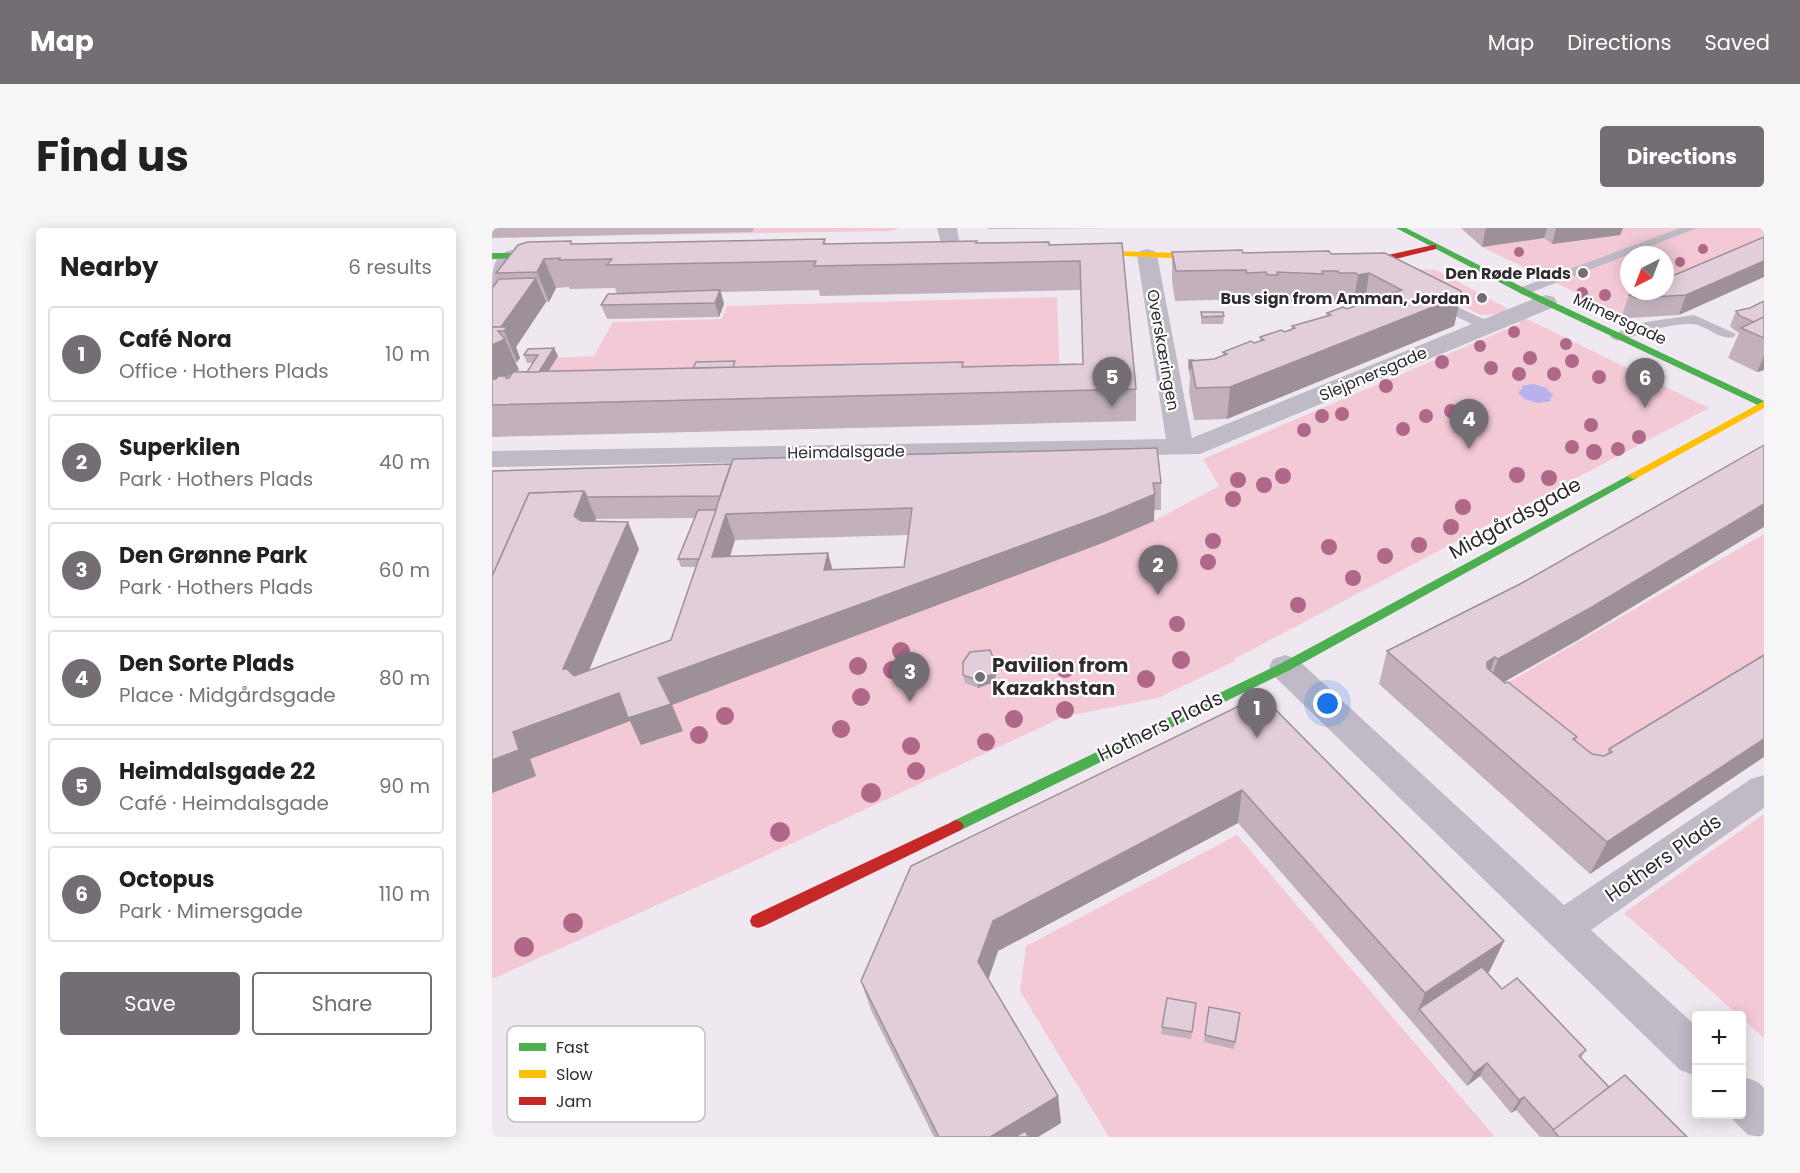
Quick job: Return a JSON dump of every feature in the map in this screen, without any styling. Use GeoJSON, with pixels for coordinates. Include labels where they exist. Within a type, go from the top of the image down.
{"type":"FeatureCollection","features":[{"type":"Feature","properties":{"kind":"street","name":"Mimersgade"},"geometry":{"type":"LineString","coordinates":[[1400,228],[1433,247],[1617,337],[1764,404]]}},
{"type":"Feature","properties":{"kind":"street"},"geometry":{"type":"LineString","coordinates":[[1328,261],[1379,260],[1433,247]]}},
{"type":"Feature","properties":{"kind":"street"},"geometry":{"type":"LineString","coordinates":[[1064,251],[1226,257]]}},
{"type":"Feature","properties":{"kind":"street"},"geometry":{"type":"LineString","coordinates":[[492,280],[501,256],[569,254]]}},
{"type":"Feature","properties":{"kind":"street","name":"Overskæringen"},"geometry":{"type":"LineString","coordinates":[[1147,255],[1190,446]]}},
{"type":"Feature","properties":{"kind":"street","name":"Slejpnersgade"},"geometry":{"type":"LineString","coordinates":[[1190,446],[1546,302]]}},
{"type":"Feature","properties":{"kind":"street","name":"Midgårdsgade"},"geometry":{"type":"LineString","coordinates":[[1285,667],[1764,404]]}},
{"type":"Feature","properties":{"kind":"street","name":"Heimdalsgade"},"geometry":{"type":"LineString","coordinates":[[492,459],[1190,446]]}},
{"type":"Feature","properties":{"kind":"street"},"geometry":{"type":"LineString","coordinates":[[1285,667],[1692,1051]]}},
{"type":"Feature","properties":{"kind":"street","name":"Hothers Plads"},"geometry":{"type":"LineString","coordinates":[[758,921],[1285,667]]}},
{"type":"Feature","properties":{"kind":"street","name":"Hothers Plads"},"geometry":{"type":"LineString","coordinates":[[1562,928],[1764,789]]}},
{"type":"Feature","properties":{"kind":"street"},"geometry":{"type":"LineString","coordinates":[[1746,1102],[1764,1119]]}},
{"type":"Feature","properties":{"kind":"lane"},"geometry":{"type":"LineString","coordinates":[[1523,291],[1691,228]]}},
{"type":"Feature","properties":{"kind":"lane"},"geometry":{"type":"LineString","coordinates":[[1420,293],[1487,326]]}},
{"type":"Feature","properties":{"kind":"lane"},"geometry":{"type":"LineString","coordinates":[[1617,337],[1646,326],[1694,319],[1729,334]]}},
{"type":"Feature","properties":{"kind":"shaded area"},"geometry":{"type":"Polygon","coordinates":[[[651,228],[898,228],[892,231],[647,235],[651,228]]]}},
{"type":"Feature","properties":{"kind":"shaded area","name":"Den Røde Plads"},"geometry":{"type":"Polygon","coordinates":[[[1623,228],[1764,228],[1764,253],[1674,292],[1674,246],[1620,246],[1620,300],[1656,300],[1622,315],[1482,247],[1544,238],[1552,244],[1623,228]]]}},
{"type":"Feature","properties":{"kind":"shaded area"},"geometry":{"type":"Polygon","coordinates":[[[1419,269],[1436,270],[1529,320],[1709,408],[1234,659],[1235,661],[1158,698],[1063,717],[737,869],[492,979],[492,793],[530,759],[632,720],[642,745],[683,731],[671,705],[1154,521],[1219,486],[1203,459],[1521,323],[1504,314],[1481,315],[1440,295],[1381,276],[1419,269]]]}},
{"type":"Feature","properties":{"kind":"shaded area"},"geometry":{"type":"Polygon","coordinates":[[[1057,297],[1060,382],[526,395],[549,358],[594,356],[613,322],[722,319],[727,306],[1057,297]]]}},
{"type":"Feature","properties":{"kind":"shaded area"},"geometry":{"type":"Polygon","coordinates":[[[1533,384],[1547,388],[1554,395],[1550,398],[1551,401],[1538,403],[1524,399],[1518,392],[1522,386],[1533,384]]]}},
{"type":"Feature","properties":{"kind":"shaded area"},"geometry":{"type":"Polygon","coordinates":[[[1764,534],[1764,665],[1587,781],[1483,697],[1764,534]]]}},
{"type":"Feature","properties":{"kind":"shaded area"},"geometry":{"type":"Polygon","coordinates":[[[1764,814],[1764,1038],[1746,1022],[1746,1011],[1734,1011],[1624,913],[1764,814]]]}},
{"type":"Feature","properties":{"kind":"shaded area"},"geometry":{"type":"Polygon","coordinates":[[[1237,835],[1495,1137],[1109,1137],[1020,991],[1026,946],[1237,835]]]}},
{"type":"Feature","properties":{"kind":"building"},"geometry":{"type":"Polygon","coordinates":[[[1764,237],[1764,261],[1686,295],[1674,296],[1674,275],[1764,237]]]}},
{"type":"Feature","properties":{"kind":"building"},"geometry":{"type":"Polygon","coordinates":[[[825,239],[823,244],[977,241],[976,243],[1049,242],[1049,245],[1122,243],[1136,389],[492,405],[492,379],[498,376],[509,378],[513,372],[963,362],[962,367],[1083,364],[1080,261],[814,266],[816,261],[607,265],[612,259],[559,260],[560,258],[544,259],[537,272],[496,273],[518,245],[528,242],[571,241],[571,244],[825,239]]]}},
{"type":"Feature","properties":{"kind":"building"},"geometry":{"type":"Polygon","coordinates":[[[1242,250],[1243,253],[1329,251],[1331,254],[1385,253],[1461,291],[1461,296],[1230,387],[1196,388],[1191,361],[1214,359],[1227,354],[1223,352],[1251,341],[1254,343],[1264,340],[1260,337],[1281,330],[1285,332],[1295,328],[1292,326],[1331,315],[1327,313],[1343,307],[1347,309],[1358,305],[1354,303],[1373,296],[1376,298],[1402,290],[1369,273],[1358,275],[1322,271],[1323,274],[1277,272],[1278,275],[1267,275],[1266,272],[1247,273],[1246,270],[1176,271],[1172,252],[1242,250]]]}},
{"type":"Feature","properties":{"kind":"building"},"geometry":{"type":"Polygon","coordinates":[[[536,278],[501,327],[492,327],[492,288],[499,279],[536,278]]]}},
{"type":"Feature","properties":{"kind":"building"},"geometry":{"type":"Polygon","coordinates":[[[720,290],[715,303],[601,305],[608,294],[720,290]]]}},
{"type":"Feature","properties":{"kind":"building"},"geometry":{"type":"Polygon","coordinates":[[[1764,301],[1764,317],[1754,322],[1740,316],[1736,311],[1750,308],[1764,301]]]}},
{"type":"Feature","properties":{"kind":"building"},"geometry":{"type":"Polygon","coordinates":[[[1201,312],[1223,312],[1224,316],[1202,317],[1201,312]]]}},
{"type":"Feature","properties":{"kind":"building"},"geometry":{"type":"Polygon","coordinates":[[[1764,317],[1764,338],[1741,328],[1764,317]]]}},
{"type":"Feature","properties":{"kind":"building"},"geometry":{"type":"Polygon","coordinates":[[[492,327],[507,327],[504,331],[498,331],[505,339],[492,345],[492,327]]]}},
{"type":"Feature","properties":{"kind":"building"},"geometry":{"type":"Polygon","coordinates":[[[554,348],[539,372],[527,372],[538,355],[524,355],[528,349],[554,348]]]}},
{"type":"Feature","properties":{"kind":"building"},"geometry":{"type":"Polygon","coordinates":[[[735,361],[733,367],[693,368],[696,362],[735,361]]]}},
{"type":"Feature","properties":{"kind":"building"},"geometry":{"type":"Polygon","coordinates":[[[1764,445],[1764,504],[1592,607],[1498,659],[1495,657],[1487,662],[1487,668],[1505,683],[1508,682],[1577,737],[1573,739],[1592,754],[1604,756],[1612,752],[1609,749],[1764,655],[1764,739],[1607,842],[1387,651],[1522,583],[1764,445]]]}},
{"type":"Feature","properties":{"kind":"building"},"geometry":{"type":"Polygon","coordinates":[[[1157,448],[1161,483],[1153,483],[1155,494],[1105,515],[658,678],[671,704],[628,718],[619,693],[513,732],[519,750],[492,760],[492,576],[529,493],[584,491],[574,516],[581,521],[628,522],[563,669],[567,669],[574,676],[671,640],[733,459],[1157,448]],[[912,508],[726,514],[712,557],[828,553],[824,570],[904,567],[912,508]]]}},
{"type":"Feature","properties":{"kind":"building"},"geometry":{"type":"Polygon","coordinates":[[[731,464],[720,496],[587,497],[584,491],[529,493],[492,576],[492,471],[731,464]]]}},
{"type":"Feature","properties":{"kind":"building"},"geometry":{"type":"Polygon","coordinates":[[[698,510],[716,510],[699,559],[678,559],[698,510]]]}},
{"type":"Feature","properties":{"kind":"building","name":"Pavilion from Kazakhstan"},"geometry":{"type":"Polygon","coordinates":[[[990,650],[996,664],[993,674],[977,680],[963,675],[963,662],[970,652],[990,650]]]}},
{"type":"Feature","properties":{"kind":"building"},"geometry":{"type":"Polygon","coordinates":[[[1245,703],[1272,706],[1504,941],[1425,993],[1242,790],[993,921],[978,962],[1058,1096],[990,1137],[939,1137],[861,981],[911,866],[1245,703]]]}},
{"type":"Feature","properties":{"kind":"building"},"geometry":{"type":"Polygon","coordinates":[[[1482,967],[1502,989],[1517,978],[1586,1050],[1579,1056],[1609,1087],[1554,1130],[1524,1097],[1519,1100],[1487,1063],[1474,1073],[1419,1009],[1482,967]]]}},
{"type":"Feature","properties":{"kind":"building"},"geometry":{"type":"Polygon","coordinates":[[[1167,998],[1196,1003],[1192,1032],[1162,1027],[1167,998]]]}},
{"type":"Feature","properties":{"kind":"building"},"geometry":{"type":"Polygon","coordinates":[[[1209,1007],[1240,1013],[1235,1042],[1205,1035],[1209,1007]]]}},
{"type":"Feature","properties":{"kind":"building"},"geometry":{"type":"Polygon","coordinates":[[[1625,1075],[1687,1137],[1559,1137],[1553,1130],[1625,1075]]]}},
{"type":"Feature","properties":{"kind":"building"},"geometry":{"type":"Polygon","coordinates":[[[1025,1131],[1029,1137],[1015,1137],[1025,1131]]]}},
{"type":"Feature","properties":{"kind":"traffic: fast"},"geometry":{"type":"LineString","coordinates":[[1400,228],[1523,291],[1764,405]]}},
{"type":"Feature","properties":{"kind":"traffic: fast"},"geometry":{"type":"LineString","coordinates":[[492,256],[553,255]]}},
{"type":"Feature","properties":{"kind":"traffic: fast"},"geometry":{"type":"LineString","coordinates":[[956,826],[1285,667],[1633,476]]}},
{"type":"Feature","properties":{"kind":"traffic: slow"},"geometry":{"type":"LineString","coordinates":[[1079,252],[1216,257]]}},
{"type":"Feature","properties":{"kind":"traffic: slow"},"geometry":{"type":"LineString","coordinates":[[1633,476],[1764,404]]}},
{"type":"Feature","properties":{"kind":"traffic: jam"},"geometry":{"type":"LineString","coordinates":[[1348,261],[1379,260],[1433,247]]}},
{"type":"Feature","properties":{"kind":"traffic: jam"},"geometry":{"type":"LineString","coordinates":[[758,921],[956,826]]}},
{"type":"Feature","properties":{"kind":"place","name":"Den Røde Plads"},"geometry":{"type":"Point","coordinates":[1583,273]}},
{"type":"Feature","properties":{"kind":"place","name":"Bus sign from Amman, Jordan"},"geometry":{"type":"Point","coordinates":[1482,298]}},
{"type":"Feature","properties":{"kind":"place","name":"Heimdalsgade 22"},"geometry":{"type":"Point","coordinates":[1112,407]}},
{"type":"Feature","properties":{"kind":"place","name":"Octopus"},"geometry":{"type":"Point","coordinates":[1645,408]}},
{"type":"Feature","properties":{"kind":"place","name":"Den Sorte Plads"},"geometry":{"type":"Point","coordinates":[1469,449]}},
{"type":"Feature","properties":{"kind":"place","name":"Superkilen"},"geometry":{"type":"Point","coordinates":[1158,595]}},
{"type":"Feature","properties":{"kind":"place","name":"Pavilion from Kazakhstan"},"geometry":{"type":"Point","coordinates":[980,677]}},
{"type":"Feature","properties":{"kind":"place","name":"Den Grønne Park"},"geometry":{"type":"Point","coordinates":[910,702]}},
{"type":"Feature","properties":{"kind":"place","name":"Café Nora"},"geometry":{"type":"Point","coordinates":[1257,738]}}]}
